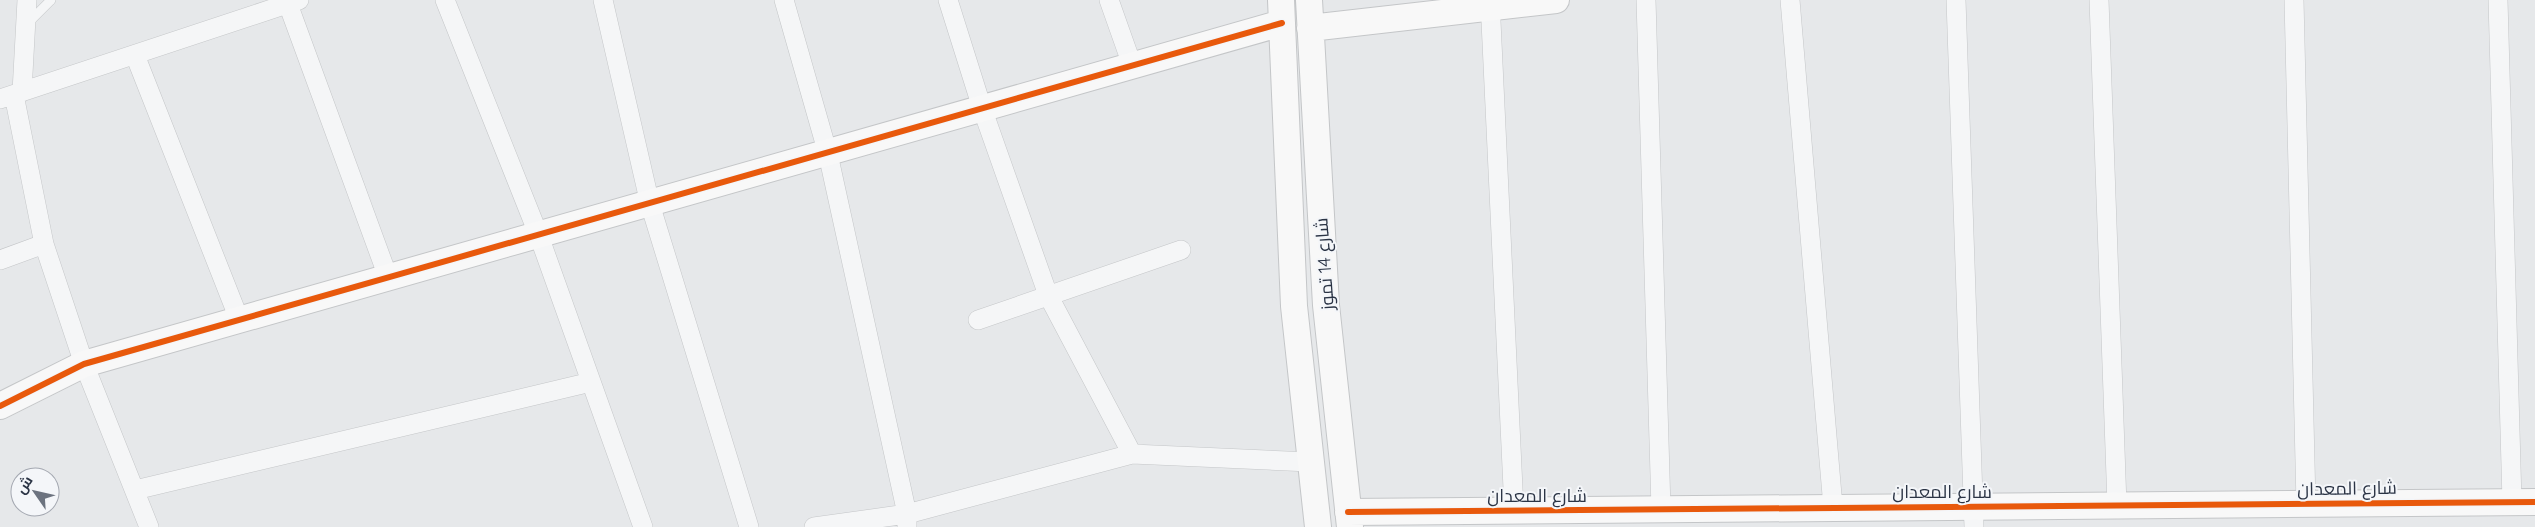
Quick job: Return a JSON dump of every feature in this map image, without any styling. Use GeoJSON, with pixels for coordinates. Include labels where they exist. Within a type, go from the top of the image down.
{"type":"FeatureCollection","features":[{"type":"Feature","properties":{"kind":"street"},"geometry":{"type":"LineString","coordinates":[[27,0],[28,24],[12,95],[44,244],[84,364],[149,527]]}},
{"type":"Feature","properties":{"kind":"street"},"geometry":{"type":"LineString","coordinates":[[445,0],[539,236],[643,527]]}},
{"type":"Feature","properties":{"kind":"street"},"geometry":{"type":"LineString","coordinates":[[603,0],[650,204],[749,527]]}},
{"type":"Feature","properties":{"kind":"street"},"geometry":{"type":"LineString","coordinates":[[784,0],[828,154],[907,520]]}},
{"type":"Feature","properties":{"kind":"street"},"geometry":{"type":"LineString","coordinates":[[948,0],[982,108],[1048,295],[1132,454]]}},
{"type":"Feature","properties":{"kind":"street"},"geometry":{"type":"LineString","coordinates":[[1109,0],[1132,65]]}},
{"type":"Feature","properties":{"kind":"street","name":"شارع 14 تموز"},"geometry":{"type":"LineString","coordinates":[[1309,0],[1326,306],[1349,519]]}},
{"type":"Feature","properties":{"kind":"street"},"geometry":{"type":"LineString","coordinates":[[1310,28],[1490,4],[1556,0]]}},
{"type":"Feature","properties":{"kind":"street"},"geometry":{"type":"LineString","coordinates":[[1646,0],[1661,509]]}},
{"type":"Feature","properties":{"kind":"street"},"geometry":{"type":"LineString","coordinates":[[1790,0],[1833,507]]}},
{"type":"Feature","properties":{"kind":"street"},"geometry":{"type":"LineString","coordinates":[[1956,0],[1973,517]]}},
{"type":"Feature","properties":{"kind":"street"},"geometry":{"type":"LineString","coordinates":[[2099,0],[2117,505]]}},
{"type":"Feature","properties":{"kind":"street"},"geometry":{"type":"LineString","coordinates":[[2294,0],[2306,504]]}},
{"type":"Feature","properties":{"kind":"street"},"geometry":{"type":"LineString","coordinates":[[2498,0],[2524,502]]}},
{"type":"Feature","properties":{"kind":"street"},"geometry":{"type":"LineString","coordinates":[[12,95],[294,2],[388,277]]}},
{"type":"Feature","properties":{"kind":"street"},"geometry":{"type":"LineString","coordinates":[[1490,4],[1514,510]]}},
{"type":"Feature","properties":{"kind":"street"},"geometry":{"type":"LineString","coordinates":[[0,406],[84,364],[828,154],[1132,65],[1282,12]]}},
{"type":"Feature","properties":{"kind":"street","name":"شارع 14 تموز"},"geometry":{"type":"LineString","coordinates":[[1282,12],[1294,306],[1318,527]]}},
{"type":"Feature","properties":{"kind":"street"},"geometry":{"type":"LineString","coordinates":[[134,55],[239,319]]}},
{"type":"Feature","properties":{"kind":"street"},"geometry":{"type":"LineString","coordinates":[[0,260],[44,244]]}},
{"type":"Feature","properties":{"kind":"street"},"geometry":{"type":"LineString","coordinates":[[978,320],[1181,250]]}},
{"type":"Feature","properties":{"kind":"street"},"geometry":{"type":"LineString","coordinates":[[135,490],[590,382]]}},
{"type":"Feature","properties":{"kind":"street"},"geometry":{"type":"LineString","coordinates":[[814,527],[907,520],[1132,454],[1310,462]]}},
{"type":"Feature","properties":{"kind":"street","name":"شارع المعدان"},"geometry":{"type":"LineString","coordinates":[[1349,519],[1514,510],[1833,507],[1973,517],[2117,505],[2524,502]]}},
{"type":"Feature","properties":{"kind":"lane"},"geometry":{"type":"LineString","coordinates":[[28,24],[51,0]]}},
{"type":"Feature","properties":{"kind":"cycle path"},"geometry":{"type":"LineString","coordinates":[[0,406],[84,364],[1282,23]]}},
{"type":"Feature","properties":{"kind":"cycle path"},"geometry":{"type":"LineString","coordinates":[[1348,512],[2535,502]]}}]}
